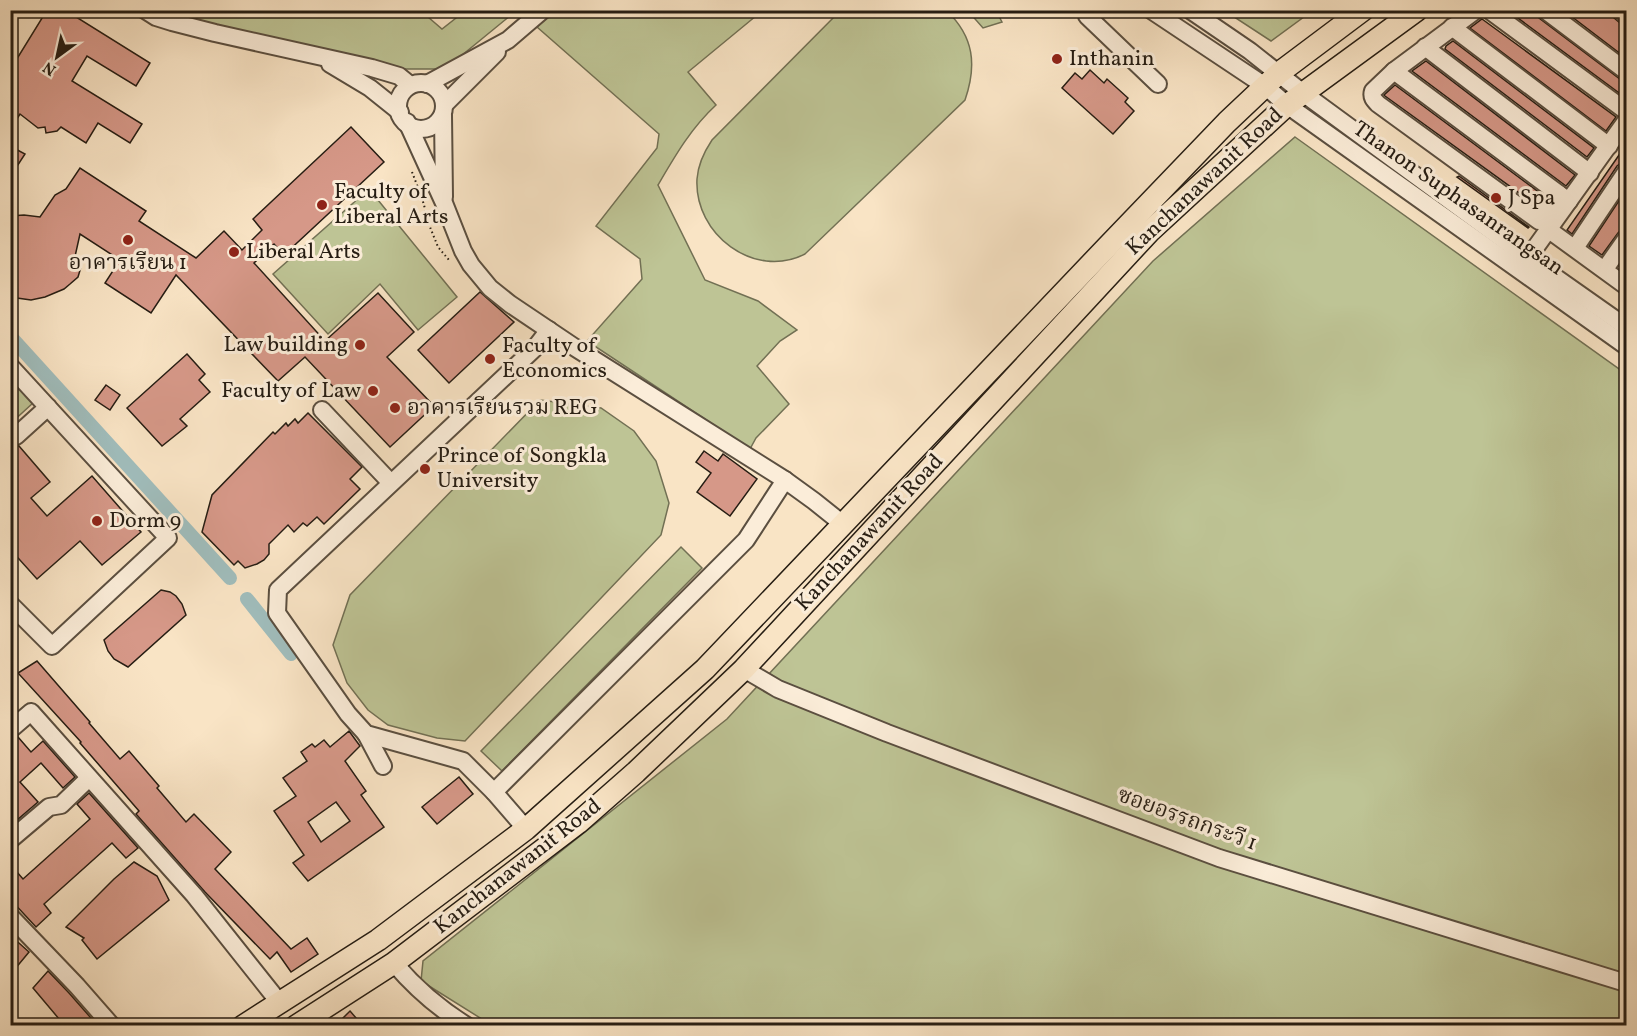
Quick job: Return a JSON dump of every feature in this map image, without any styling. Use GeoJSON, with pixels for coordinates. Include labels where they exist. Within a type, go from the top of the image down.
{"type":"FeatureCollection","features":[{"type":"Feature","properties":{"kind":"main road","name":"Kanchanawanit Road"},"geometry":{"type":"LineString","coordinates":[[243,1026],[378,940],[526,830],[705,669],[1227,122],[1272,79],[1363,10]]}},
{"type":"Feature","properties":{"kind":"main road","name":"Kanchanawanit Road"},"geometry":{"type":"LineString","coordinates":[[296,1026],[394,963],[578,823],[636,772],[744,669],[1149,232],[1295,99],[1417,10]]}},
{"type":"Feature","properties":{"kind":"main road"},"geometry":{"type":"LineString","coordinates":[[844,525],[864,541]]}},
{"type":"Feature","properties":{"kind":"street"},"geometry":{"type":"LineString","coordinates":[[145,10],[156,17],[172,22],[372,68],[438,92],[442,97],[444,110],[444,203]]}},
{"type":"Feature","properties":{"kind":"street"},"geometry":{"type":"LineString","coordinates":[[313,55],[357,79],[394,106],[413,126],[427,128],[439,121],[444,110],[508,40],[543,10]]}},
{"type":"Feature","properties":{"kind":"street"},"geometry":{"type":"LineString","coordinates":[[1151,10],[1272,79]]}},
{"type":"Feature","properties":{"kind":"street"},"geometry":{"type":"LineString","coordinates":[[1190,10],[1250,51],[1272,79]]}},
{"type":"Feature","properties":{"kind":"street"},"geometry":{"type":"LineString","coordinates":[[1476,10],[1394,71],[1373,91],[1372,95],[1378,104],[1539,221],[1590,173],[1626,122]]}},
{"type":"Feature","properties":{"kind":"street"},"geometry":{"type":"LineString","coordinates":[[1489,10],[1626,111]]}},
{"type":"Feature","properties":{"kind":"street"},"geometry":{"type":"LineString","coordinates":[[1545,10],[1626,71]]}},
{"type":"Feature","properties":{"kind":"street"},"geometry":{"type":"LineString","coordinates":[[1621,10],[1626,15]]}},
{"type":"Feature","properties":{"kind":"street"},"geometry":{"type":"LineString","coordinates":[[1087,16],[1158,84]]}},
{"type":"Feature","properties":{"kind":"street"},"geometry":{"type":"LineString","coordinates":[[1452,27],[1609,146]]}},
{"type":"Feature","properties":{"kind":"street"},"geometry":{"type":"LineString","coordinates":[[508,40],[404,90],[398,104],[444,203],[463,251],[479,276],[510,304],[786,480],[844,525]]}},
{"type":"Feature","properties":{"kind":"street"},"geometry":{"type":"LineString","coordinates":[[1425,47],[1590,173]]}},
{"type":"Feature","properties":{"kind":"street"},"geometry":{"type":"LineString","coordinates":[[1394,71],[1564,197]]}},
{"type":"Feature","properties":{"kind":"street","name":"Thanon Suphasanrangsan"},"geometry":{"type":"LineString","coordinates":[[1272,79],[1295,99],[1626,346]]}},
{"type":"Feature","properties":{"kind":"street","name":"Thanon Suphasanrangsan"},"geometry":{"type":"LineString","coordinates":[[1295,99],[1626,327]]}},
{"type":"Feature","properties":{"kind":"street"},"geometry":{"type":"LineString","coordinates":[[1575,248],[1626,172]]}},
{"type":"Feature","properties":{"kind":"street"},"geometry":{"type":"LineString","coordinates":[[1528,258],[1549,230],[1564,197]]}},
{"type":"Feature","properties":{"kind":"street"},"geometry":{"type":"LineString","coordinates":[[1549,230],[1626,286]]}},
{"type":"Feature","properties":{"kind":"street"},"geometry":{"type":"LineString","coordinates":[[1605,269],[1626,239]]}},
{"type":"Feature","properties":{"kind":"street"},"geometry":{"type":"LineString","coordinates":[[382,766],[366,734],[348,714],[277,613],[278,590],[536,348],[549,330]]}},
{"type":"Feature","properties":{"kind":"street"},"geometry":{"type":"LineString","coordinates":[[10,366],[168,538],[52,646],[10,604]]}},
{"type":"Feature","properties":{"kind":"street"},"geometry":{"type":"LineString","coordinates":[[16,436],[48,407]]}},
{"type":"Feature","properties":{"kind":"street"},"geometry":{"type":"LineString","coordinates":[[322,410],[392,483]]}},
{"type":"Feature","properties":{"kind":"street"},"geometry":{"type":"LineString","coordinates":[[494,792],[746,540],[786,480]]}},
{"type":"Feature","properties":{"kind":"street","name":"ซอยอรรถกระวี 1"},"geometry":{"type":"LineString","coordinates":[[744,669],[778,689],[887,733],[1219,858],[1626,983]]}},
{"type":"Feature","properties":{"kind":"street"},"geometry":{"type":"LineString","coordinates":[[10,730],[31,712],[194,895],[279,1002]]}},
{"type":"Feature","properties":{"kind":"street"},"geometry":{"type":"LineString","coordinates":[[366,734],[463,761],[494,792],[526,830]]}},
{"type":"Feature","properties":{"kind":"street"},"geometry":{"type":"LineString","coordinates":[[10,840],[49,807],[61,805],[90,778]]}},
{"type":"Feature","properties":{"kind":"street"},"geometry":{"type":"LineString","coordinates":[[10,916],[78,986],[112,1026]]}},
{"type":"Feature","properties":{"kind":"street"},"geometry":{"type":"LineString","coordinates":[[394,963],[411,984],[467,1026]]}},
{"type":"Feature","properties":{"kind":"path"},"geometry":{"type":"LineString","coordinates":[[411,167],[438,247],[450,260]]}},
{"type":"Feature","properties":{"kind":"green space"},"geometry":{"type":"Polygon","coordinates":[[[841,10],[947,11],[963,31],[971,52],[971,75],[965,100],[805,254],[786,260],[766,261],[748,256],[731,247],[716,234],[705,218],[699,199],[697,179],[702,158],[712,140],[841,10]]]}},
{"type":"Feature","properties":{"kind":"green space"},"geometry":{"type":"Polygon","coordinates":[[[158,11],[421,11],[442,29],[465,11],[516,11],[445,69],[398,69],[158,11]]]}},
{"type":"Feature","properties":{"kind":"green space"},"geometry":{"type":"Polygon","coordinates":[[[554,11],[762,11],[688,72],[716,105],[691,133],[658,185],[705,280],[758,301],[797,330],[780,341],[757,366],[789,404],[756,438],[750,449],[587,341],[642,279],[640,259],[596,226],[657,148],[659,134],[537,27],[554,11]]]}},
{"type":"Feature","properties":{"kind":"green space"},"geometry":{"type":"Polygon","coordinates":[[[968,11],[996,11],[1002,22],[983,28],[968,11]]]}},
{"type":"Feature","properties":{"kind":"green space"},"geometry":{"type":"Polygon","coordinates":[[[1225,11],[1312,11],[1271,41],[1225,11]]]}},
{"type":"Feature","properties":{"kind":"green space"},"geometry":{"type":"Polygon","coordinates":[[[1295,137],[1626,374],[1626,1025],[493,1026],[421,981],[423,961],[727,719],[1153,261],[1295,137]]]}},
{"type":"Feature","properties":{"kind":"green space"},"geometry":{"type":"Polygon","coordinates":[[[369,189],[457,297],[418,330],[380,284],[328,334],[273,274],[369,189]]]}},
{"type":"Feature","properties":{"kind":"green space"},"geometry":{"type":"Polygon","coordinates":[[[11,379],[33,403],[11,423],[11,379]]]}},
{"type":"Feature","properties":{"kind":"green space"},"geometry":{"type":"Polygon","coordinates":[[[540,400],[601,408],[634,431],[656,461],[669,503],[661,535],[465,741],[437,738],[388,725],[368,710],[347,683],[333,645],[350,595],[540,400]]]}},
{"type":"Feature","properties":{"kind":"green space"},"geometry":{"type":"Polygon","coordinates":[[[681,547],[702,568],[502,771],[481,751],[681,547]]]}},
{"type":"Feature","properties":{"kind":"building"},"geometry":{"type":"Polygon","coordinates":[[[47,10],[65,10],[150,63],[136,86],[87,56],[72,81],[142,124],[130,143],[98,123],[86,143],[61,127],[57,131],[46,133],[45,127],[38,128],[20,114],[10,130],[10,70],[47,10]]]}},
{"type":"Feature","properties":{"kind":"building"},"geometry":{"type":"Polygon","coordinates":[[[1507,10],[1535,10],[1539,18],[1620,79],[1626,81],[1626,98],[1507,10]]]}},
{"type":"Feature","properties":{"kind":"building"},"geometry":{"type":"Polygon","coordinates":[[[1563,10],[1611,10],[1613,17],[1626,25],[1626,58],[1563,10]]]}},
{"type":"Feature","properties":{"kind":"building"},"geometry":{"type":"Polygon","coordinates":[[[1482,19],[1616,117],[1606,131],[1470,28],[1482,19]]]}},
{"type":"Feature","properties":{"kind":"building"},"geometry":{"type":"Polygon","coordinates":[[[1453,41],[1594,148],[1587,157],[1445,49],[1453,41]]]}},
{"type":"Feature","properties":{"kind":"building"},"geometry":{"type":"Polygon","coordinates":[[[1426,61],[1575,175],[1566,186],[1412,71],[1426,61]]]}},
{"type":"Feature","properties":{"kind":"building"},"geometry":{"type":"Polygon","coordinates":[[[1090,70],[1104,83],[1107,79],[1128,98],[1125,102],[1134,111],[1113,134],[1062,88],[1075,73],[1082,79],[1090,70]]]}},
{"type":"Feature","properties":{"kind":"building"},"geometry":{"type":"Polygon","coordinates":[[[1395,85],[1544,196],[1537,206],[1384,95],[1395,85]]]}},
{"type":"Feature","properties":{"kind":"building"},"geometry":{"type":"Polygon","coordinates":[[[351,127],[384,162],[284,255],[274,244],[254,263],[325,341],[378,293],[414,332],[387,357],[434,406],[390,447],[305,357],[278,381],[176,275],[151,313],[105,283],[120,260],[80,234],[74,261],[81,267],[78,277],[64,289],[45,297],[31,300],[10,297],[10,216],[40,217],[55,195],[66,189],[80,168],[146,211],[139,221],[196,258],[224,231],[242,250],[262,230],[253,219],[351,127]]]}},
{"type":"Feature","properties":{"kind":"building"},"geometry":{"type":"Polygon","coordinates":[[[1626,145],[1626,162],[1617,166],[1572,234],[1567,230],[1626,145]]]}},
{"type":"Feature","properties":{"kind":"building"},"geometry":{"type":"Polygon","coordinates":[[[10,146],[25,154],[10,177],[10,146]]]}},
{"type":"Feature","properties":{"kind":"building"},"geometry":{"type":"Polygon","coordinates":[[[1459,176],[1529,227],[1457,177],[1459,176]]]}},
{"type":"Feature","properties":{"kind":"building"},"geometry":{"type":"Polygon","coordinates":[[[1626,190],[1626,229],[1618,233],[1602,255],[1589,246],[1626,190]]]}},
{"type":"Feature","properties":{"kind":"building"},"geometry":{"type":"Polygon","coordinates":[[[480,292],[514,322],[449,383],[418,350],[480,292]]]}},
{"type":"Feature","properties":{"kind":"building"},"geometry":{"type":"Polygon","coordinates":[[[187,354],[205,374],[199,380],[210,392],[180,419],[187,426],[162,446],[127,408],[187,354]]]}},
{"type":"Feature","properties":{"kind":"building"},"geometry":{"type":"Polygon","coordinates":[[[106,385],[120,395],[110,410],[95,400],[106,385]]]}},
{"type":"Feature","properties":{"kind":"building"},"geometry":{"type":"Polygon","coordinates":[[[308,413],[362,467],[350,479],[360,489],[324,524],[317,517],[307,526],[303,523],[294,532],[288,525],[269,544],[269,554],[264,560],[245,568],[238,561],[234,565],[202,532],[212,495],[273,432],[275,434],[286,423],[288,426],[295,419],[298,423],[308,413]]]}},
{"type":"Feature","properties":{"kind":"building"},"geometry":{"type":"Polygon","coordinates":[[[10,445],[19,446],[50,482],[31,498],[47,516],[92,476],[141,532],[102,565],[80,541],[37,579],[10,549],[10,445]]]}},
{"type":"Feature","properties":{"kind":"building"},"geometry":{"type":"Polygon","coordinates":[[[704,451],[718,461],[723,454],[757,479],[730,516],[697,492],[711,473],[696,462],[704,451]]]}},
{"type":"Feature","properties":{"kind":"building"},"geometry":{"type":"Polygon","coordinates":[[[161,590],[176,596],[186,615],[128,667],[114,659],[104,640],[161,590]]]}},
{"type":"Feature","properties":{"kind":"building"},"geometry":{"type":"Polygon","coordinates":[[[37,661],[120,759],[129,751],[186,822],[194,814],[231,852],[215,869],[291,949],[307,938],[318,954],[291,972],[277,952],[270,959],[205,892],[136,814],[139,811],[81,742],[18,673],[37,661]]]}},
{"type":"Feature","properties":{"kind":"building"},"geometry":{"type":"Polygon","coordinates":[[[349,731],[360,746],[345,761],[366,791],[361,795],[384,827],[308,881],[293,863],[304,855],[274,811],[296,796],[283,778],[307,761],[301,752],[312,744],[315,747],[324,740],[330,747],[349,731]],[[336,802],[308,822],[321,842],[350,821],[336,802]]]}},
{"type":"Feature","properties":{"kind":"building"},"geometry":{"type":"Polygon","coordinates":[[[18,737],[31,752],[43,741],[75,777],[63,788],[41,763],[20,782],[38,802],[10,826],[10,740],[18,737]]]}},
{"type":"Feature","properties":{"kind":"building"},"geometry":{"type":"Polygon","coordinates":[[[459,777],[473,794],[437,824],[422,807],[459,777]]]}},
{"type":"Feature","properties":{"kind":"building"},"geometry":{"type":"Polygon","coordinates":[[[89,793],[138,848],[126,858],[112,843],[44,904],[51,913],[36,927],[10,899],[10,864],[23,879],[90,819],[77,804],[89,793]]]}},
{"type":"Feature","properties":{"kind":"building"},"geometry":{"type":"Polygon","coordinates":[[[134,862],[157,876],[169,900],[97,959],[82,940],[84,938],[66,927],[134,862]]]}},
{"type":"Feature","properties":{"kind":"building"},"geometry":{"type":"Polygon","coordinates":[[[10,935],[29,952],[10,975],[10,935]]]}},
{"type":"Feature","properties":{"kind":"building"},"geometry":{"type":"Polygon","coordinates":[[[48,971],[98,1026],[65,1026],[33,988],[48,971]]]}},
{"type":"Feature","properties":{"kind":"building"},"geometry":{"type":"Polygon","coordinates":[[[350,1011],[363,1026],[335,1026],[350,1011]]]}},
{"type":"Feature","properties":{"kind":"waterway"},"geometry":{"type":"LineString","coordinates":[[10,336],[230,578]]}},
{"type":"Feature","properties":{"kind":"waterway"},"geometry":{"type":"LineString","coordinates":[[247,599],[291,654]]}},
{"type":"Feature","properties":{"kind":"place","name":"Inthanin"},"geometry":{"type":"Point","coordinates":[1057,59]}},
{"type":"Feature","properties":{"kind":"place","name":"J Spa"},"geometry":{"type":"Point","coordinates":[1496,198]}},
{"type":"Feature","properties":{"kind":"place","name":"Faculty of Liberal Arts"},"geometry":{"type":"Point","coordinates":[322,205]}},
{"type":"Feature","properties":{"kind":"place","name":"อาคารเรียน 1"},"geometry":{"type":"Point","coordinates":[128,240]}},
{"type":"Feature","properties":{"kind":"place","name":"Liberal Arts"},"geometry":{"type":"Point","coordinates":[234,252]}},
{"type":"Feature","properties":{"kind":"place","name":"Law building"},"geometry":{"type":"Point","coordinates":[360,345]}},
{"type":"Feature","properties":{"kind":"place","name":"Faculty of Economics"},"geometry":{"type":"Point","coordinates":[490,359]}},
{"type":"Feature","properties":{"kind":"place","name":"Faculty of Law"},"geometry":{"type":"Point","coordinates":[373,391]}},
{"type":"Feature","properties":{"kind":"place","name":"อาคารเรียนรวม REG"},"geometry":{"type":"Point","coordinates":[395,408]}},
{"type":"Feature","properties":{"kind":"place","name":"Prince of Songkla University"},"geometry":{"type":"Point","coordinates":[425,469]}},
{"type":"Feature","properties":{"kind":"place","name":"Dorm 9"},"geometry":{"type":"Point","coordinates":[97,521]}}]}
